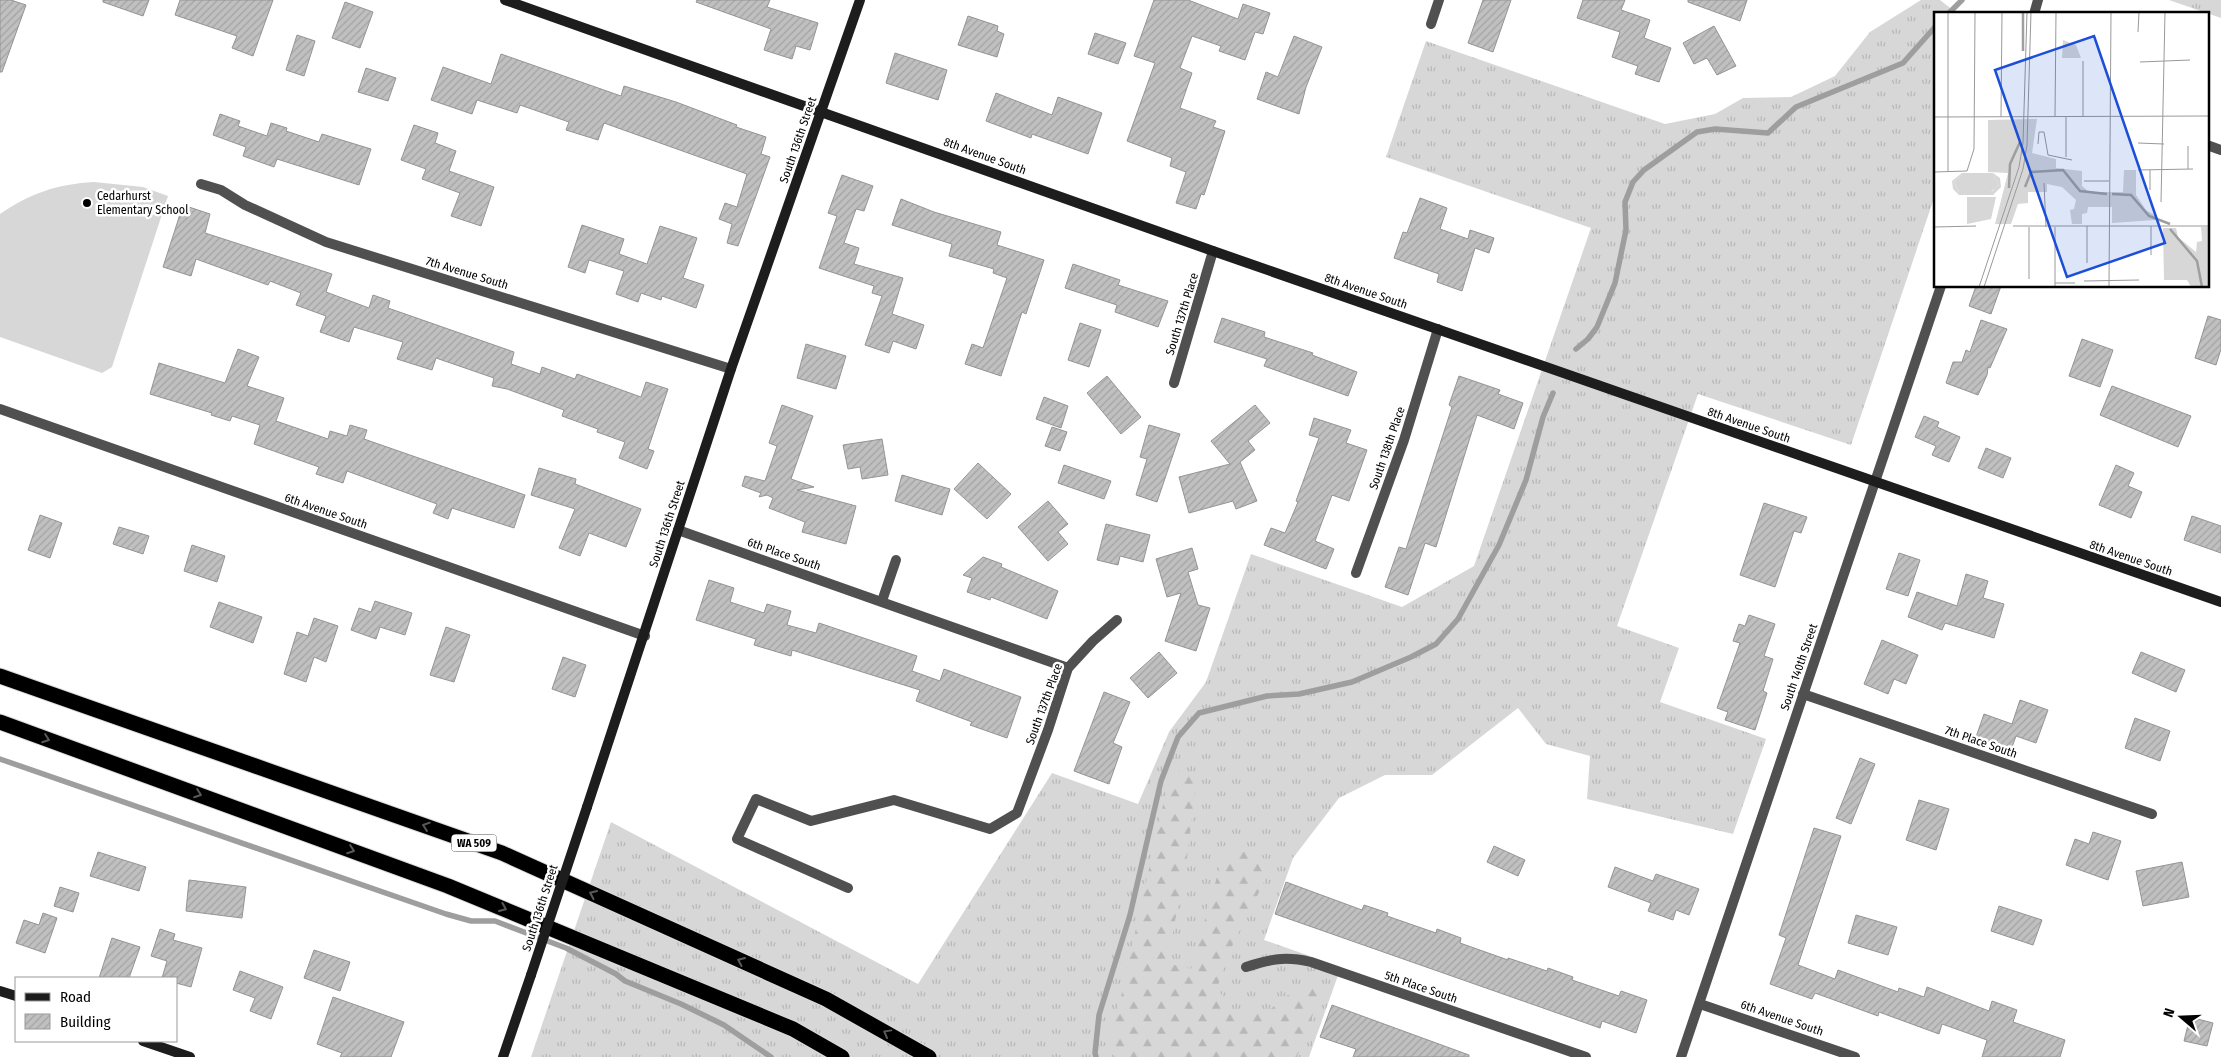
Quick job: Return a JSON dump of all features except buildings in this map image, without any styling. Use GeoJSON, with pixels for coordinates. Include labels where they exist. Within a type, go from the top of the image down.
{"type":"FeatureCollection","features":[{"type":"Feature","properties":{"kind":"highway","name":"WA 509"},"geometry":{"type":"LineString","coordinates":[[0,676],[502,853],[826,999],[929,1057]]}},
{"type":"Feature","properties":{"kind":"highway"},"geometry":{"type":"LineString","coordinates":[[0,722],[448,886],[793,1029],[842,1057]]}},
{"type":"Feature","properties":{"kind":"street","name":"8th Avenue South"},"geometry":{"type":"LineString","coordinates":[[505,0],[1213,252],[2221,602]]}},
{"type":"Feature","properties":{"kind":"street","name":"South 136th Street"},"geometry":{"type":"LineString","coordinates":[[503,1057],[645,636],[731,369],[860,0]]}},
{"type":"Feature","properties":{"kind":"street"},"geometry":{"type":"LineString","coordinates":[[1431,24],[1439,0]]}},
{"type":"Feature","properties":{"kind":"street"},"geometry":{"type":"LineString","coordinates":[[2208,145],[2221,150]]}},
{"type":"Feature","properties":{"kind":"street","name":"7th Avenue South"},"geometry":{"type":"LineString","coordinates":[[201,184],[221,190],[246,205],[326,242],[731,369]]}},
{"type":"Feature","properties":{"kind":"street","name":"South 137th Place"},"geometry":{"type":"LineString","coordinates":[[1174,383],[1213,252]]}},
{"type":"Feature","properties":{"kind":"street","name":"South 140th Street"},"geometry":{"type":"LineString","coordinates":[[1681,1057],[1941,288]]}},
{"type":"Feature","properties":{"kind":"street","name":"South 138th Place"},"geometry":{"type":"LineString","coordinates":[[1356,573],[1404,440],[1438,329]]}},
{"type":"Feature","properties":{"kind":"street","name":"6th Avenue South"},"geometry":{"type":"LineString","coordinates":[[0,409],[645,636]]}},
{"type":"Feature","properties":{"kind":"street","name":"6th Place South"},"geometry":{"type":"LineString","coordinates":[[678,530],[1068,668]]}},
{"type":"Feature","properties":{"kind":"street"},"geometry":{"type":"LineString","coordinates":[[882,601],[896,560]]}},
{"type":"Feature","properties":{"kind":"street","name":"South 137th Place"},"geometry":{"type":"LineString","coordinates":[[848,888],[737,839],[756,800],[811,821],[894,800],[990,829],[1016,813],[1048,730],[1068,668],[1092,641],[1117,620]]}},
{"type":"Feature","properties":{"kind":"street","name":"7th Place South"},"geometry":{"type":"LineString","coordinates":[[1803,694],[2152,814]]}},
{"type":"Feature","properties":{"kind":"street","name":"5th Place South"},"geometry":{"type":"LineString","coordinates":[[1246,967],[1271,959],[1292,958],[1311,962],[1586,1057]]}},
{"type":"Feature","properties":{"kind":"street"},"geometry":{"type":"LineString","coordinates":[[0,991],[15,996]]}},
{"type":"Feature","properties":{"kind":"street","name":"6th Avenue South"},"geometry":{"type":"LineString","coordinates":[[1700,1004],[1855,1057]]}},
{"type":"Feature","properties":{"kind":"street"},"geometry":{"type":"LineString","coordinates":[[146,1042],[190,1057]]}},
{"type":"Feature","properties":{"kind":"green space"},"geometry":{"type":"Polygon","coordinates":[[[1921,0],[1940,0],[1955,12],[1934,12],[1934,198],[1851,445],[1698,394],[1617,626],[1679,648],[1660,702],[1766,739],[1733,834],[1587,799],[1590,756],[1546,744],[1518,708],[1432,775],[1385,775],[1339,798],[1293,858],[1264,940],[1341,967],[1309,1057],[531,1057],[611,822],[918,984],[1052,773],[1138,804],[1169,732],[1206,682],[1251,554],[1402,607],[1474,566],[1591,228],[1386,157],[1426,41],[1665,124],[1715,114],[1743,98],[1791,97],[1835,76],[1870,32],[1921,0]]]}},
{"type":"Feature","properties":{"kind":"green space"},"geometry":{"type":"Polygon","coordinates":[[[2169,0],[2221,0],[2221,18],[2169,0]]]}},
{"type":"Feature","properties":{"kind":"green space"},"geometry":{"type":"Polygon","coordinates":[[[94,182],[143,187],[168,196],[112,367],[102,373],[0,337],[0,214],[22,200],[56,187],[94,182]]]}},
{"type":"Feature","properties":{"kind":"green space"},"geometry":{"type":"Polygon","coordinates":[[[1183,766],[1196,785],[1187,858],[1167,963],[1191,969],[1224,852],[1256,852],[1272,866],[1233,944],[1217,988],[1234,1013],[1267,1012],[1298,987],[1324,985],[1297,1057],[1116,1057],[1109,1042],[1121,997],[1168,782],[1183,766]]]}},
{"type":"Feature","properties":{"kind":"waterway"},"geometry":{"type":"LineString","coordinates":[[1950,12],[1962,0]]}},
{"type":"Feature","properties":{"kind":"waterway"},"geometry":{"type":"LineString","coordinates":[[1576,349],[1588,339],[1597,327],[1615,283],[1626,230],[1625,202],[1633,182],[1644,170],[1697,132],[1715,129],[1768,133],[1796,107],[1903,63],[1934,28]]}},
{"type":"Feature","properties":{"kind":"waterway"},"geometry":{"type":"LineString","coordinates":[[1096,1057],[1099,1015],[1130,915],[1161,781],[1178,737],[1199,713],[1267,696],[1299,694],[1352,682],[1411,657],[1436,644],[1458,619],[1499,545],[1526,480],[1543,417],[1553,393]]}},
{"type":"Feature","properties":{"kind":"waterway"},"geometry":{"type":"LineString","coordinates":[[0,759],[446,914],[471,921],[495,921],[566,948],[616,974],[625,981],[681,1004],[724,1025],[771,1057]]}},
{"type":"Feature","properties":{"kind":"place","name":"Cedarhurst Elementary School"},"geometry":{"type":"Point","coordinates":[87,203]}}]}
